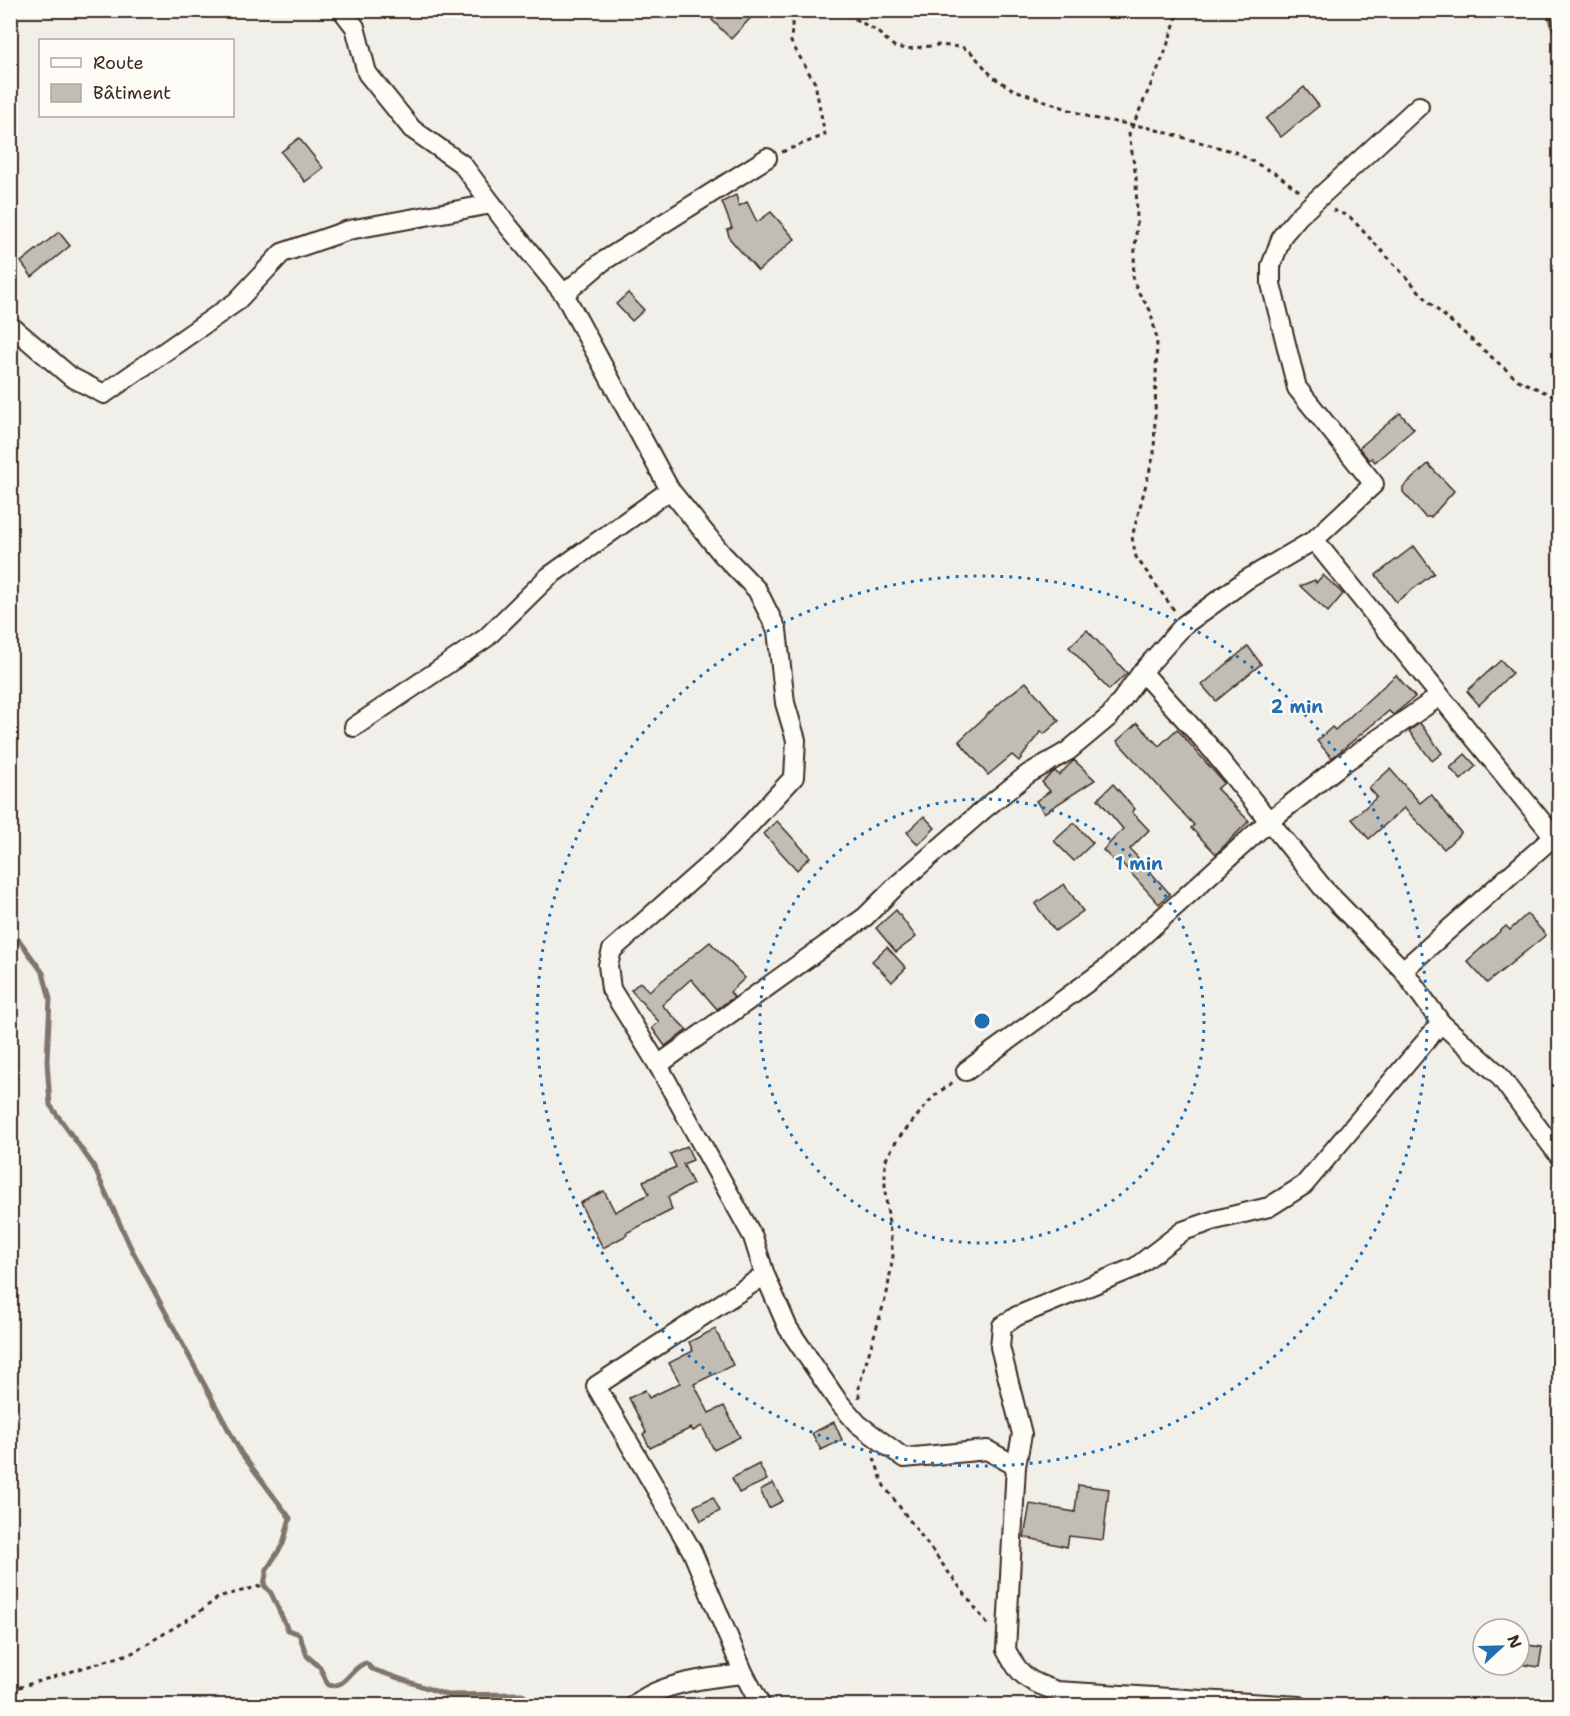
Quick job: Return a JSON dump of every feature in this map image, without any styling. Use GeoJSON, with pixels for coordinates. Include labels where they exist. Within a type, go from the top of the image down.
{"type":"FeatureCollection","features":[{"type":"Feature","properties":{"kind":"street"},"geometry":{"type":"LineString","coordinates":[[342,10],[355,27],[367,73],[412,129],[462,164],[564,294],[670,490],[722,554],[757,590],[777,630],[785,703],[796,740],[794,777],[730,846],[612,950],[608,965],[611,989],[658,1065],[753,1237],[765,1275],[788,1328],[837,1400],[858,1424],[904,1458],[987,1450],[1016,1466]]}},
{"type":"Feature","properties":{"kind":"street"},"geometry":{"type":"LineString","coordinates":[[658,1065],[865,917],[897,885],[983,810],[1028,774],[1068,752],[1110,716],[1142,672],[1184,625],[1246,580],[1314,540],[1374,484],[1297,388],[1270,284],[1271,266],[1282,236],[1299,216],[1419,106]]}},
{"type":"Feature","properties":{"kind":"street"},"geometry":{"type":"LineString","coordinates":[[564,294],[602,262],[767,158]]}},
{"type":"Feature","properties":{"kind":"street"},"geometry":{"type":"LineString","coordinates":[[10,325],[71,377],[104,394],[236,302],[282,253],[349,230],[492,204]]}},
{"type":"Feature","properties":{"kind":"street"},"geometry":{"type":"LineString","coordinates":[[354,727],[486,638],[548,577],[670,490]]}},
{"type":"Feature","properties":{"kind":"street"},"geometry":{"type":"LineString","coordinates":[[1314,540],[1556,840],[1402,970]]}},
{"type":"Feature","properties":{"kind":"street"},"geometry":{"type":"LineString","coordinates":[[1142,672],[1208,745],[1323,888],[1402,970],[1441,1023],[1498,1074],[1560,1157]]}},
{"type":"Feature","properties":{"kind":"street"},"geometry":{"type":"LineString","coordinates":[[966,1071],[1107,968],[1269,821],[1342,764],[1440,696]]}},
{"type":"Feature","properties":{"kind":"street"},"geometry":{"type":"LineString","coordinates":[[1299,1706],[1195,1702],[1058,1691],[1031,1683],[1016,1669],[1006,1650],[1016,1466],[1022,1434],[1000,1347],[1002,1326],[1017,1316],[1136,1267],[1184,1231],[1215,1220],[1269,1207],[1304,1185],[1441,1023]]}},
{"type":"Feature","properties":{"kind":"street"},"geometry":{"type":"LineString","coordinates":[[761,1706],[744,1674],[692,1551],[596,1386],[765,1275]]}},
{"type":"Feature","properties":{"kind":"street"},"geometry":{"type":"LineString","coordinates":[[634,1706],[656,1692],[707,1678],[744,1674]]}},
{"type":"Feature","properties":{"kind":"path"},"geometry":{"type":"LineString","coordinates":[[767,158],[825,135],[815,83],[791,42],[793,10]]}},
{"type":"Feature","properties":{"kind":"path"},"geometry":{"type":"LineString","coordinates":[[839,10],[875,30],[895,47],[907,49],[938,45],[962,48],[970,51],[993,77],[1012,89],[1092,118],[1134,124],[1235,152],[1278,175],[1315,203],[1350,217],[1433,306],[1518,380],[1560,399]]}},
{"type":"Feature","properties":{"kind":"path"},"geometry":{"type":"LineString","coordinates":[[1179,10],[1164,55],[1129,134],[1136,177],[1137,221],[1133,276],[1137,290],[1150,310],[1157,339],[1154,453],[1132,537],[1136,557],[1184,625]]}},
{"type":"Feature","properties":{"kind":"path"},"geometry":{"type":"LineString","coordinates":[[966,1071],[933,1097],[897,1140],[885,1161],[885,1191],[893,1256],[886,1293],[859,1386],[858,1424],[884,1486],[1006,1650]]}},
{"type":"Feature","properties":{"kind":"path"},"geometry":{"type":"LineString","coordinates":[[10,1690],[132,1653],[195,1615],[219,1597],[264,1585]]}},
{"type":"Feature","properties":{"kind":"building"},"geometry":{"type":"Polygon","coordinates":[[[721,10],[758,10],[731,39],[712,20],[721,10]]]}},
{"type":"Feature","properties":{"kind":"building"},"geometry":{"type":"Polygon","coordinates":[[[1304,87],[1319,106],[1281,137],[1266,119],[1304,87]]]}},
{"type":"Feature","properties":{"kind":"building"},"geometry":{"type":"Polygon","coordinates":[[[299,138],[323,168],[305,182],[281,152],[299,138]]]}},
{"type":"Feature","properties":{"kind":"building"},"geometry":{"type":"Polygon","coordinates":[[[736,195],[739,206],[747,202],[757,222],[771,212],[795,239],[758,271],[730,239],[727,230],[732,228],[722,202],[736,195]]]}},
{"type":"Feature","properties":{"kind":"building"},"geometry":{"type":"Polygon","coordinates":[[[59,232],[70,246],[32,277],[21,262],[59,232]]]}},
{"type":"Feature","properties":{"kind":"building"},"geometry":{"type":"Polygon","coordinates":[[[628,293],[644,310],[632,321],[616,304],[628,293]]]}},
{"type":"Feature","properties":{"kind":"building"},"geometry":{"type":"Polygon","coordinates":[[[1400,413],[1414,429],[1375,462],[1372,458],[1369,460],[1359,448],[1400,413]]]}},
{"type":"Feature","properties":{"kind":"building"},"geometry":{"type":"Polygon","coordinates":[[[1428,464],[1454,491],[1431,517],[1425,517],[1403,492],[1403,487],[1428,464]]]}},
{"type":"Feature","properties":{"kind":"building"},"geometry":{"type":"Polygon","coordinates":[[[1414,546],[1434,573],[1396,602],[1376,575],[1414,546]]]}},
{"type":"Feature","properties":{"kind":"building"},"geometry":{"type":"Polygon","coordinates":[[[1323,575],[1343,594],[1328,612],[1300,586],[1315,580],[1316,583],[1323,575]]]}},
{"type":"Feature","properties":{"kind":"building"},"geometry":{"type":"Polygon","coordinates":[[[1087,630],[1127,673],[1109,690],[1069,647],[1087,630]]]}},
{"type":"Feature","properties":{"kind":"building"},"geometry":{"type":"Polygon","coordinates":[[[1248,646],[1261,664],[1216,701],[1202,685],[1248,646]]]}},
{"type":"Feature","properties":{"kind":"building"},"geometry":{"type":"Polygon","coordinates":[[[1501,660],[1512,673],[1479,705],[1467,691],[1501,660]]]}},
{"type":"Feature","properties":{"kind":"building"},"geometry":{"type":"Polygon","coordinates":[[[1396,675],[1415,697],[1393,715],[1389,711],[1332,758],[1317,741],[1332,727],[1335,730],[1396,675]]]}},
{"type":"Feature","properties":{"kind":"building"},"geometry":{"type":"Polygon","coordinates":[[[1026,682],[1059,721],[1044,734],[1041,731],[1019,761],[1012,755],[988,775],[959,741],[1026,682]]]}},
{"type":"Feature","properties":{"kind":"building"},"geometry":{"type":"Polygon","coordinates":[[[1137,723],[1159,746],[1177,729],[1224,783],[1217,789],[1249,821],[1216,854],[1191,828],[1194,825],[1117,741],[1137,723]]]}},
{"type":"Feature","properties":{"kind":"building"},"geometry":{"type":"Polygon","coordinates":[[[1420,723],[1442,753],[1432,761],[1409,731],[1420,723]]]}},
{"type":"Feature","properties":{"kind":"building"},"geometry":{"type":"Polygon","coordinates":[[[1465,754],[1476,766],[1461,780],[1450,768],[1465,754]]]}},
{"type":"Feature","properties":{"kind":"building"},"geometry":{"type":"Polygon","coordinates":[[[1074,760],[1095,780],[1044,813],[1036,801],[1050,791],[1042,782],[1055,771],[1059,775],[1074,760]]]}},
{"type":"Feature","properties":{"kind":"building"},"geometry":{"type":"Polygon","coordinates":[[[1390,769],[1420,803],[1431,794],[1461,833],[1444,849],[1404,808],[1369,839],[1352,819],[1377,797],[1369,788],[1390,769]]]}},
{"type":"Feature","properties":{"kind":"building"},"geometry":{"type":"Polygon","coordinates":[[[1113,784],[1135,809],[1132,812],[1149,830],[1130,849],[1170,894],[1159,904],[1119,860],[1116,863],[1103,850],[1123,829],[1098,799],[1113,784]]]}},
{"type":"Feature","properties":{"kind":"building"},"geometry":{"type":"Polygon","coordinates":[[[924,816],[935,828],[918,845],[907,832],[924,816]]]}},
{"type":"Feature","properties":{"kind":"building"},"geometry":{"type":"Polygon","coordinates":[[[777,821],[810,857],[797,870],[764,834],[777,821]]]}},
{"type":"Feature","properties":{"kind":"building"},"geometry":{"type":"Polygon","coordinates":[[[1074,823],[1093,843],[1074,861],[1054,841],[1074,823]]]}},
{"type":"Feature","properties":{"kind":"building"},"geometry":{"type":"Polygon","coordinates":[[[1064,884],[1083,911],[1055,931],[1035,904],[1064,884]]]}},
{"type":"Feature","properties":{"kind":"building"},"geometry":{"type":"Polygon","coordinates":[[[896,910],[916,937],[896,952],[876,928],[896,910]]]}},
{"type":"Feature","properties":{"kind":"building"},"geometry":{"type":"Polygon","coordinates":[[[1527,914],[1546,935],[1487,983],[1467,961],[1506,926],[1510,930],[1527,914]]]}},
{"type":"Feature","properties":{"kind":"building"},"geometry":{"type":"Polygon","coordinates":[[[710,942],[745,978],[730,992],[734,997],[717,1009],[691,979],[662,1005],[687,1030],[665,1046],[652,1028],[659,1022],[631,990],[640,982],[649,991],[710,942]]]}},
{"type":"Feature","properties":{"kind":"building"},"geometry":{"type":"Polygon","coordinates":[[[887,947],[906,968],[892,982],[872,961],[887,947]]]}},
{"type":"Feature","properties":{"kind":"building"},"geometry":{"type":"Polygon","coordinates":[[[687,1146],[693,1160],[683,1164],[693,1184],[668,1197],[672,1210],[626,1233],[627,1235],[603,1248],[580,1203],[604,1191],[615,1212],[649,1194],[643,1181],[676,1167],[670,1154],[687,1146]]]}},
{"type":"Feature","properties":{"kind":"building"},"geometry":{"type":"Polygon","coordinates":[[[715,1329],[733,1365],[694,1384],[709,1413],[724,1406],[740,1437],[714,1450],[702,1426],[693,1431],[691,1428],[650,1448],[643,1434],[646,1432],[629,1398],[645,1390],[649,1398],[680,1383],[669,1363],[693,1351],[689,1342],[715,1329]]]}},
{"type":"Feature","properties":{"kind":"building"},"geometry":{"type":"Polygon","coordinates":[[[834,1422],[842,1440],[821,1450],[812,1433],[834,1422]]]}},
{"type":"Feature","properties":{"kind":"building"},"geometry":{"type":"Polygon","coordinates":[[[759,1464],[767,1480],[739,1493],[732,1478],[759,1464]]]}},
{"type":"Feature","properties":{"kind":"building"},"geometry":{"type":"Polygon","coordinates":[[[773,1483],[783,1501],[769,1508],[760,1490],[773,1483]]]}},
{"type":"Feature","properties":{"kind":"building"},"geometry":{"type":"Polygon","coordinates":[[[1078,1485],[1109,1489],[1103,1540],[1069,1536],[1067,1547],[1024,1537],[1030,1504],[1075,1512],[1078,1485]]]}},
{"type":"Feature","properties":{"kind":"building"},"geometry":{"type":"Polygon","coordinates":[[[713,1497],[720,1511],[701,1521],[694,1506],[713,1497]]]}},
{"type":"Feature","properties":{"kind":"building"},"geometry":{"type":"Polygon","coordinates":[[[1531,1646],[1542,1647],[1539,1667],[1531,1666],[1531,1646]]]}},
{"type":"Feature","properties":{"kind":"waterway"},"geometry":{"type":"LineString","coordinates":[[1549,10],[1553,27],[1560,35]]}},
{"type":"Feature","properties":{"kind":"waterway"},"geometry":{"type":"LineString","coordinates":[[10,936],[19,940],[43,973],[50,999],[47,1061],[50,1105],[93,1165],[131,1248],[241,1453],[290,1518],[283,1544],[267,1569],[264,1585],[271,1593],[288,1630],[299,1634],[307,1656],[320,1667],[328,1685],[340,1684],[366,1663],[372,1669],[447,1695],[522,1694],[534,1706]]}}]}
